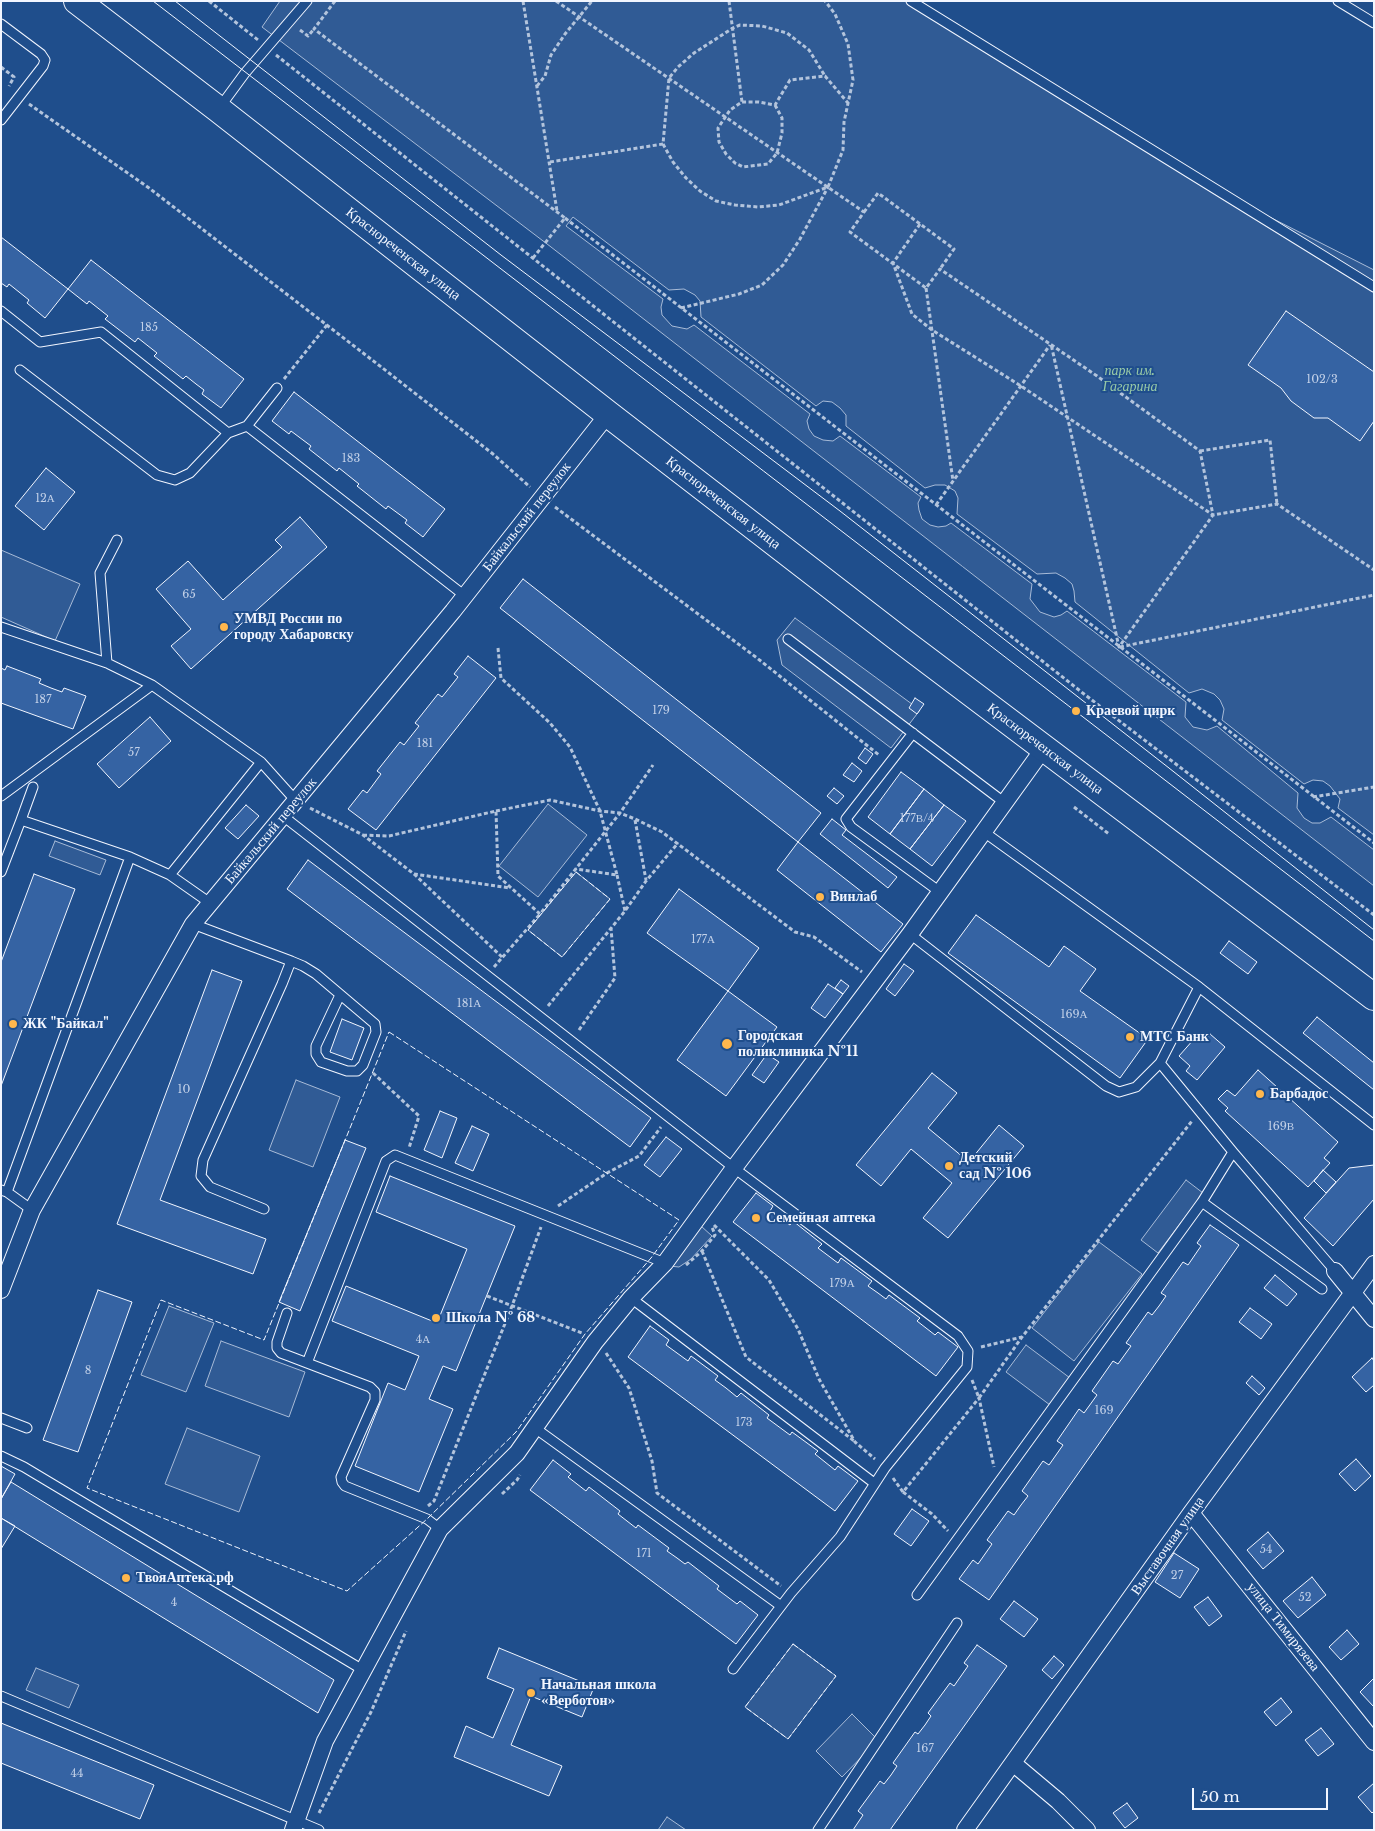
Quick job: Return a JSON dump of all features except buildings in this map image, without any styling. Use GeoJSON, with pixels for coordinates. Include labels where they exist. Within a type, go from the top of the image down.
{"type":"FeatureCollection","features":[{"type":"Feature","properties":{"kind":"main road","name":"Краснореченская улица"},"geometry":{"type":"LineString","coordinates":[[77,1],[898,638],[1374,997]]}},
{"type":"Feature","properties":{"kind":"street","name":"Байкальский переулок"},"geometry":{"type":"LineString","coordinates":[[1,1290],[32,1210],[193,924],[465,596],[608,414]]}},
{"type":"Feature","properties":{"kind":"street"},"geometry":{"type":"LineString","coordinates":[[295,1825],[325,1741],[440,1529],[517,1453],[595,1342],[631,1298],[665,1263],[910,934],[1044,748]]}},
{"type":"Feature","properties":{"kind":"street","name":"Выставочная улица"},"geometry":{"type":"LineString","coordinates":[[965,1830],[1014,1764],[1192,1512],[1374,1264]]}},
{"type":"Feature","properties":{"kind":"street"},"geometry":{"type":"LineString","coordinates":[[1335,1271],[1374,1319]]}},
{"type":"Feature","properties":{"kind":"street","name":"улица Тимирязева"},"geometry":{"type":"LineString","coordinates":[[1192,1512],[1374,1742]]}},
{"type":"Feature","properties":{"kind":"street"},"geometry":{"type":"LineString","coordinates":[[1014,1764],[1058,1801],[1087,1830]]}},
{"type":"Feature","properties":{"kind":"lane"},"geometry":{"type":"LineString","coordinates":[[218,109],[307,1]]}},
{"type":"Feature","properties":{"kind":"lane"},"geometry":{"type":"LineString","coordinates":[[911,1],[1374,288]]}},
{"type":"Feature","properties":{"kind":"lane"},"geometry":{"type":"LineString","coordinates":[[1338,1],[1374,23]]}},
{"type":"Feature","properties":{"kind":"lane"},"geometry":{"type":"LineString","coordinates":[[1,24],[41,54],[45,60],[43,66],[1,120]]}},
{"type":"Feature","properties":{"kind":"lane"},"geometry":{"type":"LineString","coordinates":[[1,311],[40,342],[101,332],[228,433]]}},
{"type":"Feature","properties":{"kind":"lane"},"geometry":{"type":"LineString","coordinates":[[20,370],[157,475],[175,480],[190,473],[228,433],[247,426],[277,388]]}},
{"type":"Feature","properties":{"kind":"lane"},"geometry":{"type":"LineString","coordinates":[[247,426],[465,596]]}},
{"type":"Feature","properties":{"kind":"lane"},"geometry":{"type":"LineString","coordinates":[[107,663],[100,573],[117,540]]}},
{"type":"Feature","properties":{"kind":"lane"},"geometry":{"type":"LineString","coordinates":[[1,627],[107,663],[152,685],[261,762],[296,801]]}},
{"type":"Feature","properties":{"kind":"lane"},"geometry":{"type":"LineString","coordinates":[[788,639],[1005,803]]}},
{"type":"Feature","properties":{"kind":"lane"},"geometry":{"type":"LineString","coordinates":[[1,796],[152,685]]}},
{"type":"Feature","properties":{"kind":"lane"},"geometry":{"type":"LineString","coordinates":[[913,733],[846,819],[851,827],[940,892]]}},
{"type":"Feature","properties":{"kind":"lane"},"geometry":{"type":"LineString","coordinates":[[170,875],[261,762]]}},
{"type":"Feature","properties":{"kind":"lane"},"geometry":{"type":"LineString","coordinates":[[1,872],[33,787]]}},
{"type":"Feature","properties":{"kind":"lane"},"geometry":{"type":"LineString","coordinates":[[283,816],[734,1168],[958,1336],[968,1350],[967,1367],[885,1468],[840,1537],[791,1593],[733,1669]]}},
{"type":"Feature","properties":{"kind":"lane"},"geometry":{"type":"LineString","coordinates":[[21,820],[130,857],[170,875],[210,903]]}},
{"type":"Feature","properties":{"kind":"lane"},"geometry":{"type":"LineString","coordinates":[[984,832],[1199,987],[1374,1125]]}},
{"type":"Feature","properties":{"kind":"lane"},"geometry":{"type":"LineString","coordinates":[[32,1210],[4,1191],[130,857]]}},
{"type":"Feature","properties":{"kind":"lane"},"geometry":{"type":"LineString","coordinates":[[193,924],[303,966],[316,974],[375,1024],[376,1032],[357,1071],[347,1071],[321,1062],[316,1054],[316,1046],[340,995]]}},
{"type":"Feature","properties":{"kind":"lane"},"geometry":{"type":"LineString","coordinates":[[910,934],[1106,1086],[1119,1092],[1136,1087],[1160,1063],[1199,987]]}},
{"type":"Feature","properties":{"kind":"lane"},"geometry":{"type":"LineString","coordinates":[[264,1209],[210,1187],[201,1176],[203,1160],[291,961]]}},
{"type":"Feature","properties":{"kind":"lane"},"geometry":{"type":"LineString","coordinates":[[1160,1063],[1232,1152],[1335,1271]]}},
{"type":"Feature","properties":{"kind":"lane"},"geometry":{"type":"LineString","coordinates":[[918,1595],[1202,1202],[1232,1152]]}},
{"type":"Feature","properties":{"kind":"lane"},"geometry":{"type":"LineString","coordinates":[[307,1363],[386,1161],[395,1155],[665,1263]]}},
{"type":"Feature","properties":{"kind":"lane"},"geometry":{"type":"LineString","coordinates":[[1202,1202],[1322,1289]]}},
{"type":"Feature","properties":{"kind":"lane"},"geometry":{"type":"LineString","coordinates":[[631,1298],[874,1484]]}},
{"type":"Feature","properties":{"kind":"lane"},"geometry":{"type":"LineString","coordinates":[[287,1313],[277,1342],[277,1348],[281,1353],[370,1387],[374,1392],[375,1400],[341,1477],[342,1482],[345,1486],[427,1519],[440,1529]]}},
{"type":"Feature","properties":{"kind":"lane"},"geometry":{"type":"LineString","coordinates":[[1,1418],[27,1428]]}},
{"type":"Feature","properties":{"kind":"lane"},"geometry":{"type":"LineString","coordinates":[[535,1428],[781,1606]]}},
{"type":"Feature","properties":{"kind":"lane"},"geometry":{"type":"LineString","coordinates":[[1,1456],[24,1467],[363,1670]]}},
{"type":"Feature","properties":{"kind":"lane"},"geometry":{"type":"LineString","coordinates":[[818,1830],[957,1623]]}},
{"type":"Feature","properties":{"kind":"lane"},"geometry":{"type":"LineString","coordinates":[[1,1696],[295,1825],[316,1828]]}},
{"type":"Feature","properties":{"kind":"path"},"geometry":{"type":"LineString","coordinates":[[209,1],[1084,694],[1374,915]]}},
{"type":"Feature","properties":{"kind":"path"},"geometry":{"type":"LineString","coordinates":[[335,1],[314,29],[565,218],[1374,843]]}},
{"type":"Feature","properties":{"kind":"path"},"geometry":{"type":"LineString","coordinates":[[523,1],[557,212]]}},
{"type":"Feature","properties":{"kind":"path"},"geometry":{"type":"LineString","coordinates":[[556,1],[864,212]]}},
{"type":"Feature","properties":{"kind":"path"},"geometry":{"type":"LineString","coordinates":[[537,87],[545,76],[551,55],[578,16],[592,1]]}},
{"type":"Feature","properties":{"kind":"path"},"geometry":{"type":"LineString","coordinates":[[729,1],[742,102]]}},
{"type":"Feature","properties":{"kind":"path"},"geometry":{"type":"LineString","coordinates":[[681,308],[739,294],[762,285],[783,264],[800,239],[828,187],[843,150],[844,122],[853,80],[848,44],[835,14],[825,1]]}},
{"type":"Feature","properties":{"kind":"path"},"geometry":{"type":"LineString","coordinates":[[828,187],[780,205],[758,207],[716,201],[700,191],[686,178],[663,144],[669,78],[694,53],[732,28],[740,25],[762,26],[787,33],[809,50],[825,76],[848,103]]}},
{"type":"Feature","properties":{"kind":"path"},"geometry":{"type":"LineString","coordinates":[[1,67],[14,77],[8,88],[150,188],[485,448],[535,490]]}},
{"type":"Feature","properties":{"kind":"path"},"geometry":{"type":"LineString","coordinates":[[775,105],[790,80],[825,76]]}},
{"type":"Feature","properties":{"kind":"path"},"geometry":{"type":"LineString","coordinates":[[742,102],[759,102],[775,105],[782,118],[782,133],[777,152],[768,164],[743,168],[726,154],[719,142],[718,128],[724,116],[742,102]]}},
{"type":"Feature","properties":{"kind":"path"},"geometry":{"type":"LineString","coordinates":[[550,162],[663,144]]}},
{"type":"Feature","properties":{"kind":"path"},"geometry":{"type":"LineString","coordinates":[[926,288],[850,232],[878,193],[954,249],[926,288],[953,482]]}},
{"type":"Feature","properties":{"kind":"path"},"geometry":{"type":"LineString","coordinates":[[533,258],[565,218]]}},
{"type":"Feature","properties":{"kind":"path"},"geometry":{"type":"LineString","coordinates":[[893,263],[920,224]]}},
{"type":"Feature","properties":{"kind":"path"},"geometry":{"type":"LineString","coordinates":[[893,263],[912,314],[932,330],[1021,386],[1213,515],[1277,504],[1374,570]]}},
{"type":"Feature","properties":{"kind":"path"},"geometry":{"type":"LineString","coordinates":[[940,269],[1098,376],[1200,451],[1213,515],[1119,647]]}},
{"type":"Feature","properties":{"kind":"path"},"geometry":{"type":"LineString","coordinates":[[277,388],[327,325]]}},
{"type":"Feature","properties":{"kind":"path"},"geometry":{"type":"LineString","coordinates":[[936,505],[1051,344]]}},
{"type":"Feature","properties":{"kind":"path"},"geometry":{"type":"LineString","coordinates":[[1051,344],[1119,647]]}},
{"type":"Feature","properties":{"kind":"path"},"geometry":{"type":"LineString","coordinates":[[1200,451],[1270,440],[1277,504]]}},
{"type":"Feature","properties":{"kind":"path"},"geometry":{"type":"LineString","coordinates":[[553,505],[757,658],[889,763]]}},
{"type":"Feature","properties":{"kind":"path"},"geometry":{"type":"LineString","coordinates":[[1119,647],[1374,594]]}},
{"type":"Feature","properties":{"kind":"path"},"geometry":{"type":"LineString","coordinates":[[498,648],[501,678],[550,723],[570,747],[600,811],[625,911]]}},
{"type":"Feature","properties":{"kind":"path"},"geometry":{"type":"LineString","coordinates":[[488,976],[620,813],[653,765]]}},
{"type":"Feature","properties":{"kind":"path"},"geometry":{"type":"LineString","coordinates":[[1313,797],[1374,787]]}},
{"type":"Feature","properties":{"kind":"path"},"geometry":{"type":"LineString","coordinates":[[363,835],[389,836],[550,800],[600,811],[620,813],[662,832],[795,932],[814,937],[874,982]]}},
{"type":"Feature","properties":{"kind":"path"},"geometry":{"type":"LineString","coordinates":[[296,801],[363,835],[414,874],[502,958]]}},
{"type":"Feature","properties":{"kind":"path"},"geometry":{"type":"LineString","coordinates":[[1074,807],[1109,834]]}},
{"type":"Feature","properties":{"kind":"path"},"geometry":{"type":"LineString","coordinates":[[496,811],[498,876],[540,914]]}},
{"type":"Feature","properties":{"kind":"path"},"geometry":{"type":"LineString","coordinates":[[635,820],[646,880]]}},
{"type":"Feature","properties":{"kind":"path"},"geometry":{"type":"LineString","coordinates":[[540,1016],[625,911],[646,880],[678,843]]}},
{"type":"Feature","properties":{"kind":"path"},"geometry":{"type":"LineString","coordinates":[[575,868],[617,874]]}},
{"type":"Feature","properties":{"kind":"path"},"geometry":{"type":"LineString","coordinates":[[414,874],[511,888]]}},
{"type":"Feature","properties":{"kind":"path"},"geometry":{"type":"LineString","coordinates":[[571,1040],[592,1014],[615,978],[611,928]]}},
{"type":"Feature","properties":{"kind":"path"},"geometry":{"type":"LineString","coordinates":[[362,1064],[419,1116],[406,1158]]}},
{"type":"Feature","properties":{"kind":"path"},"geometry":{"type":"LineString","coordinates":[[904,1492],[979,1398],[1022,1337],[1200,1112]]}},
{"type":"Feature","properties":{"kind":"path"},"geometry":{"type":"LineString","coordinates":[[420,1516],[434,1501],[512,1306],[545,1215],[607,1173],[639,1156],[668,1117]]}},
{"type":"Feature","properties":{"kind":"path"},"geometry":{"type":"LineString","coordinates":[[708,1219],[769,1280],[798,1329],[819,1379],[855,1442]]}},
{"type":"Feature","properties":{"kind":"path"},"geometry":{"type":"LineString","coordinates":[[702,1251],[746,1357],[855,1442],[885,1468],[904,1492],[932,1514],[957,1540]]}},
{"type":"Feature","properties":{"kind":"path"},"geometry":{"type":"LineString","coordinates":[[487,1296],[585,1334]]}},
{"type":"Feature","properties":{"kind":"path"},"geometry":{"type":"LineString","coordinates":[[968,1350],[1022,1337]]}},
{"type":"Feature","properties":{"kind":"path"},"geometry":{"type":"LineString","coordinates":[[604,1350],[629,1388],[652,1461],[656,1493],[791,1593]]}},
{"type":"Feature","properties":{"kind":"path"},"geometry":{"type":"LineString","coordinates":[[967,1367],[979,1398],[998,1484]]}},
{"type":"Feature","properties":{"kind":"path"},"geometry":{"type":"LineString","coordinates":[[499,1498],[522,1473]]}},
{"type":"Feature","properties":{"kind":"path"},"geometry":{"type":"LineString","coordinates":[[316,1828],[410,1624]]}},
{"type":"Feature","properties":{"kind":"shaded area","name":"парк им. Гагарина"},"geometry":{"type":"Polygon","coordinates":[[[280,1],[913,1],[1177,170],[1374,270],[1374,835],[1338,808],[1340,799],[1330,786],[1323,781],[1313,780],[1304,784],[1222,720],[1224,709],[1220,700],[1214,694],[1202,689],[1189,693],[1075,602],[1072,584],[1065,578],[1056,573],[1037,574],[957,514],[958,498],[955,491],[945,485],[925,488],[846,426],[846,415],[840,408],[832,402],[823,401],[816,406],[701,317],[700,301],[695,295],[684,289],[669,290],[573,217],[566,226],[663,299],[662,315],[672,326],[687,329],[694,325],[810,414],[807,421],[809,429],[814,436],[823,440],[833,441],[840,436],[921,497],[918,503],[922,519],[930,525],[938,527],[951,523],[1032,584],[1030,599],[1040,612],[1054,617],[1067,611],[1186,702],[1185,717],[1193,727],[1207,730],[1217,726],[1298,793],[1297,808],[1304,818],[1312,823],[1320,823],[1331,817],[1374,850],[1374,886],[551,247],[262,27],[280,1]]]}},
{"type":"Feature","properties":{"kind":"shaded area"},"geometry":{"type":"Polygon","coordinates":[[[1,550],[80,584],[55,641],[1,617],[1,550]]]}},
{"type":"Feature","properties":{"kind":"shaded area"},"geometry":{"type":"Polygon","coordinates":[[[795,618],[920,710],[891,748],[782,665],[777,640],[795,618]]]}},
{"type":"Feature","properties":{"kind":"shaded area"},"geometry":{"type":"Polygon","coordinates":[[[548,804],[587,835],[538,897],[499,866],[548,804]]]}},
{"type":"Feature","properties":{"kind":"shaded area"},"geometry":{"type":"Polygon","coordinates":[[[55,841],[106,860],[100,875],[49,856],[55,841]]]}},
{"type":"Feature","properties":{"kind":"shaded area"},"geometry":{"type":"Polygon","coordinates":[[[576,872],[610,899],[562,957],[528,930],[576,872]]]}},
{"type":"Feature","properties":{"kind":"shaded area"},"geometry":{"type":"Polygon","coordinates":[[[296,1080],[340,1097],[313,1167],[269,1150],[296,1080]]]}},
{"type":"Feature","properties":{"kind":"shaded area"},"geometry":{"type":"Polygon","coordinates":[[[1186,1180],[1203,1193],[1158,1253],[1141,1240],[1186,1180]]]}},
{"type":"Feature","properties":{"kind":"shaded area"},"geometry":{"type":"Polygon","coordinates":[[[701,1226],[712,1236],[691,1259],[679,1267],[669,1266],[701,1226]]]}},
{"type":"Feature","properties":{"kind":"shaded area"},"geometry":{"type":"Polygon","coordinates":[[[1099,1242],[1142,1274],[1074,1361],[1032,1328],[1099,1242]]]}},
{"type":"Feature","properties":{"kind":"shaded area"},"geometry":{"type":"Polygon","coordinates":[[[169,1306],[214,1323],[186,1392],[141,1375],[169,1306]]]}},
{"type":"Feature","properties":{"kind":"shaded area"},"geometry":{"type":"Polygon","coordinates":[[[221,1341],[305,1372],[289,1417],[205,1386],[221,1341]]]}},
{"type":"Feature","properties":{"kind":"shaded area"},"geometry":{"type":"Polygon","coordinates":[[[1026,1345],[1070,1378],[1050,1405],[1006,1372],[1026,1345]]]}},
{"type":"Feature","properties":{"kind":"shaded area"},"geometry":{"type":"Polygon","coordinates":[[[187,1428],[260,1456],[239,1512],[165,1484],[187,1428]]]}},
{"type":"Feature","properties":{"kind":"shaded area"},"geometry":{"type":"Polygon","coordinates":[[[793,1644],[836,1676],[788,1739],[745,1707],[793,1644]]]}},
{"type":"Feature","properties":{"kind":"shaded area"},"geometry":{"type":"Polygon","coordinates":[[[36,1668],[79,1685],[69,1708],[26,1690],[36,1668]]]}},
{"type":"Feature","properties":{"kind":"shaded area"},"geometry":{"type":"Polygon","coordinates":[[[852,1714],[878,1740],[842,1777],[816,1751],[852,1714]]]}},
{"type":"Feature","properties":{"kind":"shaded area"},"geometry":{"type":"Polygon","coordinates":[[[667,1817],[686,1830],[658,1830],[667,1817]]]}},
{"type":"Feature","properties":{"kind":"tram line"},"geometry":{"type":"LineString","coordinates":[[153,1],[1374,941]]}},
{"type":"Feature","properties":{"kind":"tram line"},"geometry":{"type":"LineString","coordinates":[[175,1],[501,255],[840,511],[1374,930]]}},
{"type":"Feature","properties":{"kind":"fence"},"geometry":{"type":"LineString","coordinates":[[576,872],[610,899],[562,957],[528,930],[576,872]]}},
{"type":"Feature","properties":{"kind":"fence"},"geometry":{"type":"LineString","coordinates":[[389,1032],[679,1220],[651,1258],[585,1334],[516,1432],[427,1519],[347,1591],[87,1488],[161,1300],[264,1340],[389,1032]]}},
{"type":"Feature","properties":{"kind":"fence"},"geometry":{"type":"LineString","coordinates":[[793,1644],[836,1676],[788,1739],[745,1707],[793,1644]]}},
{"type":"Feature","properties":{"kind":"place","name":"УМВД России по городу Хабаровску"},"geometry":{"type":"Point","coordinates":[224,627]}},
{"type":"Feature","properties":{"kind":"place","name":"Краевой цирк"},"geometry":{"type":"Point","coordinates":[1076,711]}},
{"type":"Feature","properties":{"kind":"place","name":"Винлаб"},"geometry":{"type":"Point","coordinates":[820,897]}},
{"type":"Feature","properties":{"kind":"place","name":"ЖК \"Байкал\""},"geometry":{"type":"Point","coordinates":[13,1024]}},
{"type":"Feature","properties":{"kind":"place","name":"МТС Банк"},"geometry":{"type":"Point","coordinates":[1130,1037]}},
{"type":"Feature","properties":{"kind":"place","name":"Городская поликлиника №11"},"geometry":{"type":"Point","coordinates":[727,1044]}},
{"type":"Feature","properties":{"kind":"place","name":"Барбадос"},"geometry":{"type":"Point","coordinates":[1260,1094]}},
{"type":"Feature","properties":{"kind":"place","name":"Детский сад № 106"},"geometry":{"type":"Point","coordinates":[949,1166]}},
{"type":"Feature","properties":{"kind":"place","name":"Семейная аптека"},"geometry":{"type":"Point","coordinates":[756,1218]}},
{"type":"Feature","properties":{"kind":"place","name":"Школа № 68"},"geometry":{"type":"Point","coordinates":[436,1318]}},
{"type":"Feature","properties":{"kind":"place","name":"ТвояАптека.рф"},"geometry":{"type":"Point","coordinates":[126,1578]}},
{"type":"Feature","properties":{"kind":"place","name":"Начальная школа «Верботон»"},"geometry":{"type":"Point","coordinates":[531,1693]}}]}
